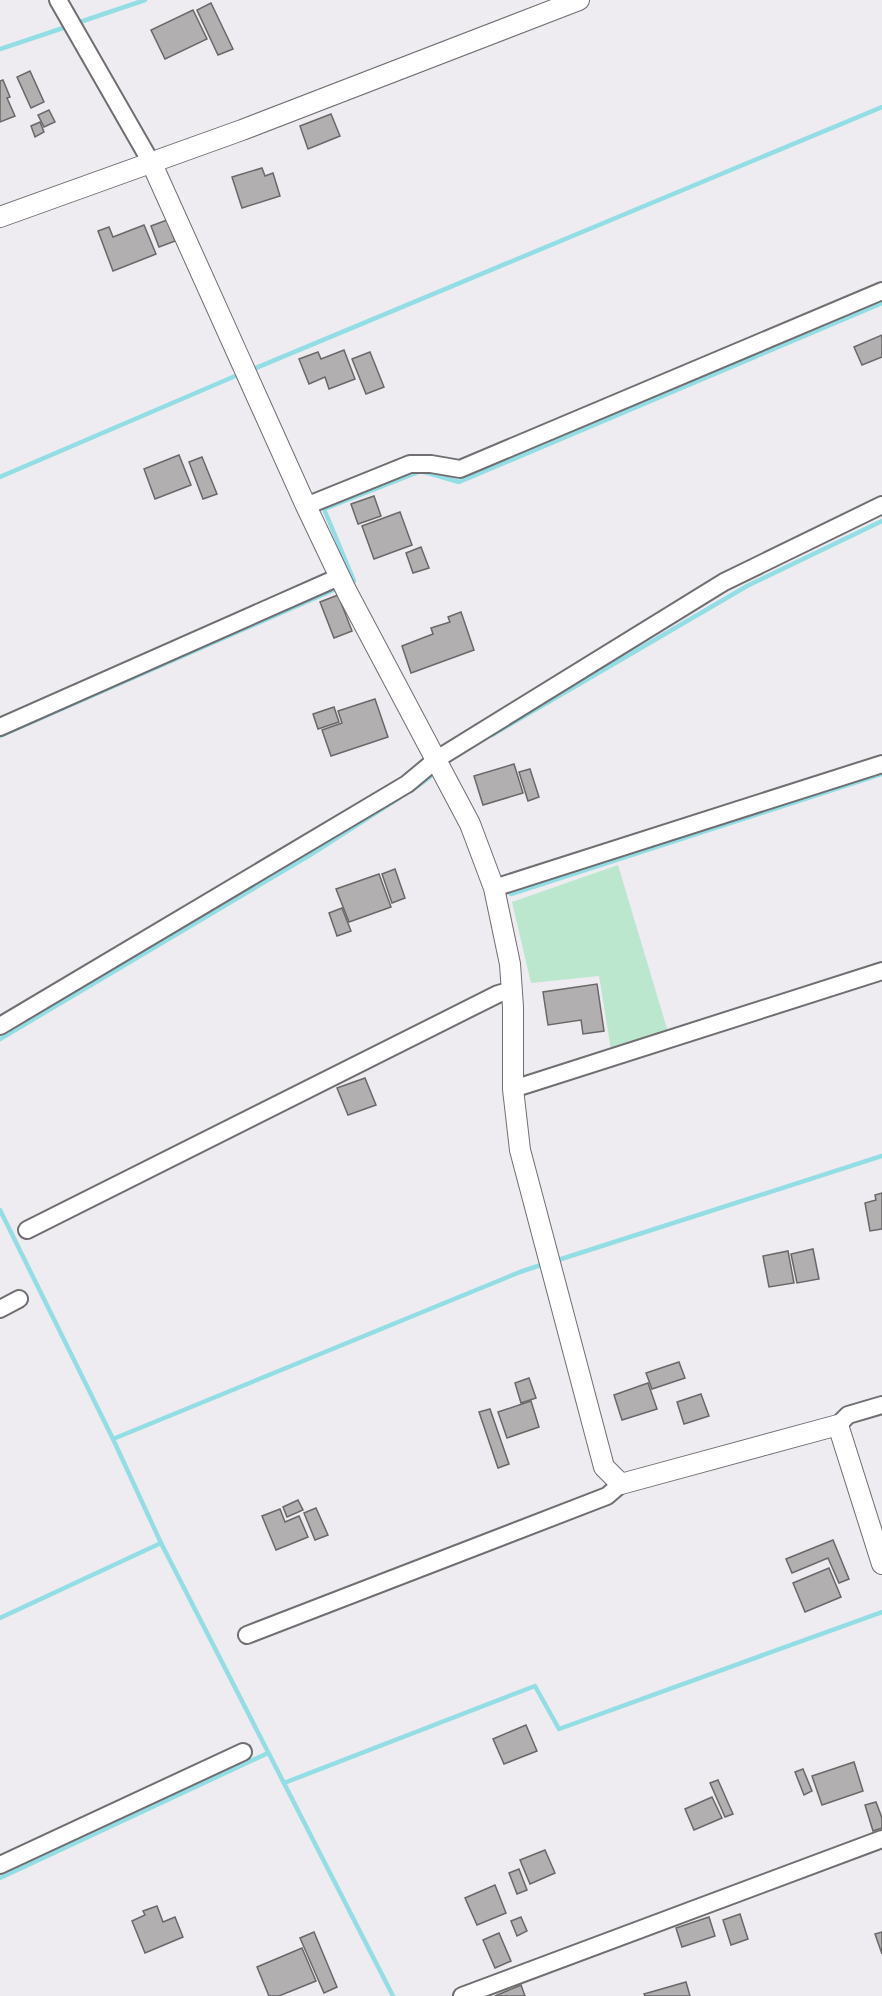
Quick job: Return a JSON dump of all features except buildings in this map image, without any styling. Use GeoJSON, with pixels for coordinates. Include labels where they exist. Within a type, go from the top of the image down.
{"type":"FeatureCollection","features":[{"type":"Feature","properties":{"kind":"street"},"geometry":{"type":"LineString","coordinates":[[0,217],[152,164],[579,0]]}},
{"type":"Feature","properties":{"kind":"street"},"geometry":{"type":"LineString","coordinates":[[60,3],[152,164],[343,583],[470,824],[494,888],[510,964],[513,1089],[520,1150],[604,1467],[621,1484]]}},
{"type":"Feature","properties":{"kind":"street"},"geometry":{"type":"LineString","coordinates":[[306,506],[410,464],[431,464],[460,470],[882,291]]}},
{"type":"Feature","properties":{"kind":"street"},"geometry":{"type":"LineString","coordinates":[[0,1026],[440,765],[724,582],[882,505]]}},
{"type":"Feature","properties":{"kind":"street"},"geometry":{"type":"LineString","coordinates":[[0,727],[343,583]]}},
{"type":"Feature","properties":{"kind":"street"},"geometry":{"type":"LineString","coordinates":[[494,888],[882,764]]}},
{"type":"Feature","properties":{"kind":"street"},"geometry":{"type":"LineString","coordinates":[[513,1089],[882,971]]}},
{"type":"Feature","properties":{"kind":"street"},"geometry":{"type":"LineString","coordinates":[[27,1230],[498,994],[512,990]]}},
{"type":"Feature","properties":{"kind":"street"},"geometry":{"type":"LineString","coordinates":[[0,1308],[19,1299]]}},
{"type":"Feature","properties":{"kind":"street"},"geometry":{"type":"LineString","coordinates":[[247,1635],[607,1496],[621,1484],[838,1425],[848,1415],[882,1405]]}},
{"type":"Feature","properties":{"kind":"street"},"geometry":{"type":"LineString","coordinates":[[838,1425],[882,1564]]}},
{"type":"Feature","properties":{"kind":"street"},"geometry":{"type":"LineString","coordinates":[[0,1865],[243,1752]]}},
{"type":"Feature","properties":{"kind":"street"},"geometry":{"type":"LineString","coordinates":[[462,1996],[882,1839]]}},
{"type":"Feature","properties":{"kind":"green space"},"geometry":{"type":"Polygon","coordinates":[[[618,865],[668,1032],[611,1050],[599,976],[531,983],[512,902],[618,865]]]}},
{"type":"Feature","properties":{"kind":"waterway"},"geometry":{"type":"LineString","coordinates":[[77,23],[145,0]]}},
{"type":"Feature","properties":{"kind":"waterway"},"geometry":{"type":"LineString","coordinates":[[0,49],[69,26]]}},
{"type":"Feature","properties":{"kind":"waterway"},"geometry":{"type":"LineString","coordinates":[[251,370],[882,107]]}},
{"type":"Feature","properties":{"kind":"waterway"},"geometry":{"type":"LineString","coordinates":[[349,584],[354,581],[324,509],[421,471],[459,482],[882,303]]}},
{"type":"Feature","properties":{"kind":"waterway"},"geometry":{"type":"LineString","coordinates":[[0,477],[240,374]]}},
{"type":"Feature","properties":{"kind":"waterway"},"geometry":{"type":"LineString","coordinates":[[492,735],[747,586],[882,521]]}},
{"type":"Feature","properties":{"kind":"waterway"},"geometry":{"type":"LineString","coordinates":[[0,736],[338,588]]}},
{"type":"Feature","properties":{"kind":"waterway"},"geometry":{"type":"LineString","coordinates":[[411,791],[438,771]]}},
{"type":"Feature","properties":{"kind":"waterway"},"geometry":{"type":"LineString","coordinates":[[511,894],[882,774]]}},
{"type":"Feature","properties":{"kind":"waterway"},"geometry":{"type":"LineString","coordinates":[[0,1039],[310,855],[399,798]]}},
{"type":"Feature","properties":{"kind":"waterway"},"geometry":{"type":"LineString","coordinates":[[555,1261],[882,1156]]}},
{"type":"Feature","properties":{"kind":"waterway"},"geometry":{"type":"LineString","coordinates":[[0,1210],[113,1439],[161,1543]]}},
{"type":"Feature","properties":{"kind":"waterway"},"geometry":{"type":"LineString","coordinates":[[113,1439],[544,1264]]}},
{"type":"Feature","properties":{"kind":"waterway"},"geometry":{"type":"LineString","coordinates":[[0,1618],[161,1543],[393,1996]]}},
{"type":"Feature","properties":{"kind":"waterway"},"geometry":{"type":"LineString","coordinates":[[284,1783],[535,1686],[559,1729],[882,1612]]}},
{"type":"Feature","properties":{"kind":"waterway"},"geometry":{"type":"LineString","coordinates":[[0,1878],[268,1753]]}}]}
